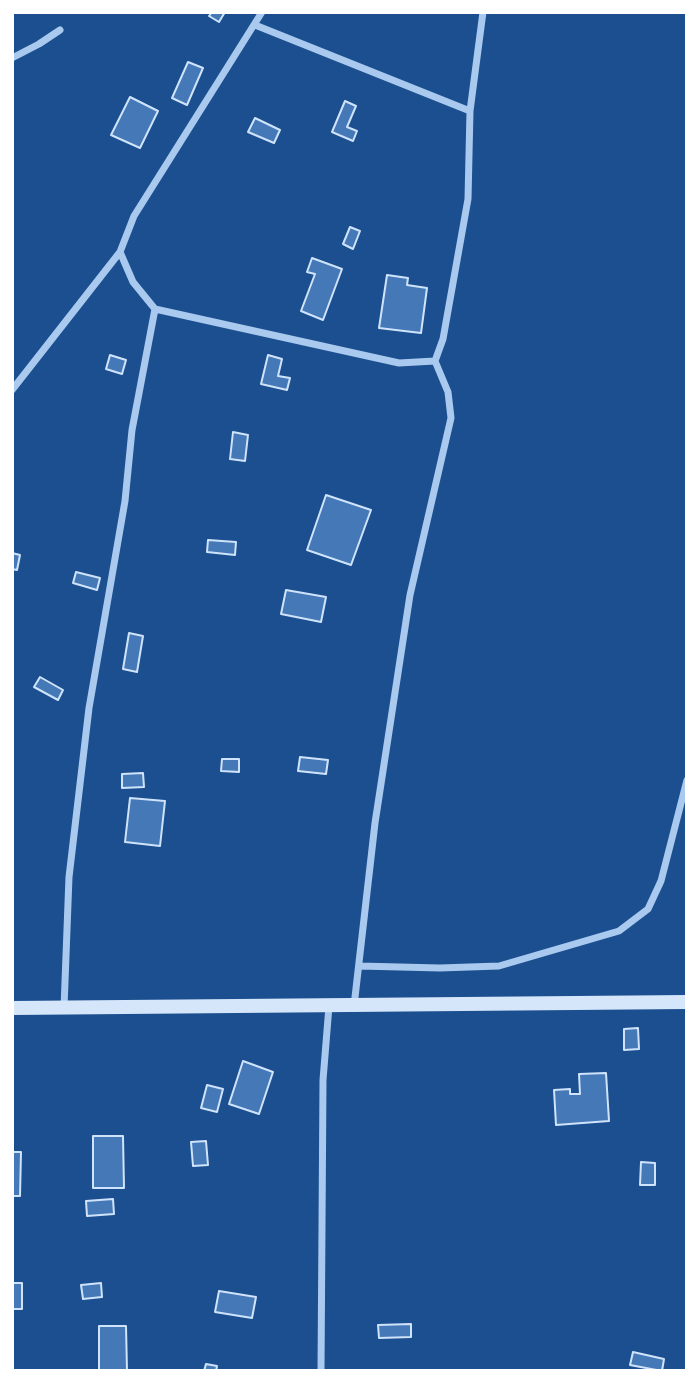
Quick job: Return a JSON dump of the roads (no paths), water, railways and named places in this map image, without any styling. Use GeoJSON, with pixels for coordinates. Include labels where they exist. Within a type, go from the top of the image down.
{"type":"FeatureCollection","features":[{"type":"Feature","properties":{"kind":"street"},"geometry":{"type":"LineString","coordinates":[[12,390],[120,253],[134,216],[262,12]]}},
{"type":"Feature","properties":{"kind":"street"},"geometry":{"type":"LineString","coordinates":[[354,1006],[375,823],[410,595],[451,418],[447,392],[435,361],[443,339],[468,199],[470,111],[483,12]]}},
{"type":"Feature","properties":{"kind":"street"},"geometry":{"type":"LineString","coordinates":[[255,25],[470,111]]}},
{"type":"Feature","properties":{"kind":"street"},"geometry":{"type":"LineString","coordinates":[[12,58],[60,30]]}},
{"type":"Feature","properties":{"kind":"street"},"geometry":{"type":"LineString","coordinates":[[120,253],[133,282],[155,309],[399,363],[435,361]]}},
{"type":"Feature","properties":{"kind":"street"},"geometry":{"type":"LineString","coordinates":[[64,1008],[69,877],[89,708],[125,501],[132,430],[155,309]]}},
{"type":"Feature","properties":{"kind":"street"},"geometry":{"type":"LineString","coordinates":[[359,966],[499,966],[619,931],[648,909],[662,881],[687,780]]}},
{"type":"Feature","properties":{"kind":"street"},"geometry":{"type":"LineString","coordinates":[[12,1008],[687,1002]]}},
{"type":"Feature","properties":{"kind":"street"},"geometry":{"type":"LineString","coordinates":[[321,1371],[323,1080],[329,1006]]}}]}
